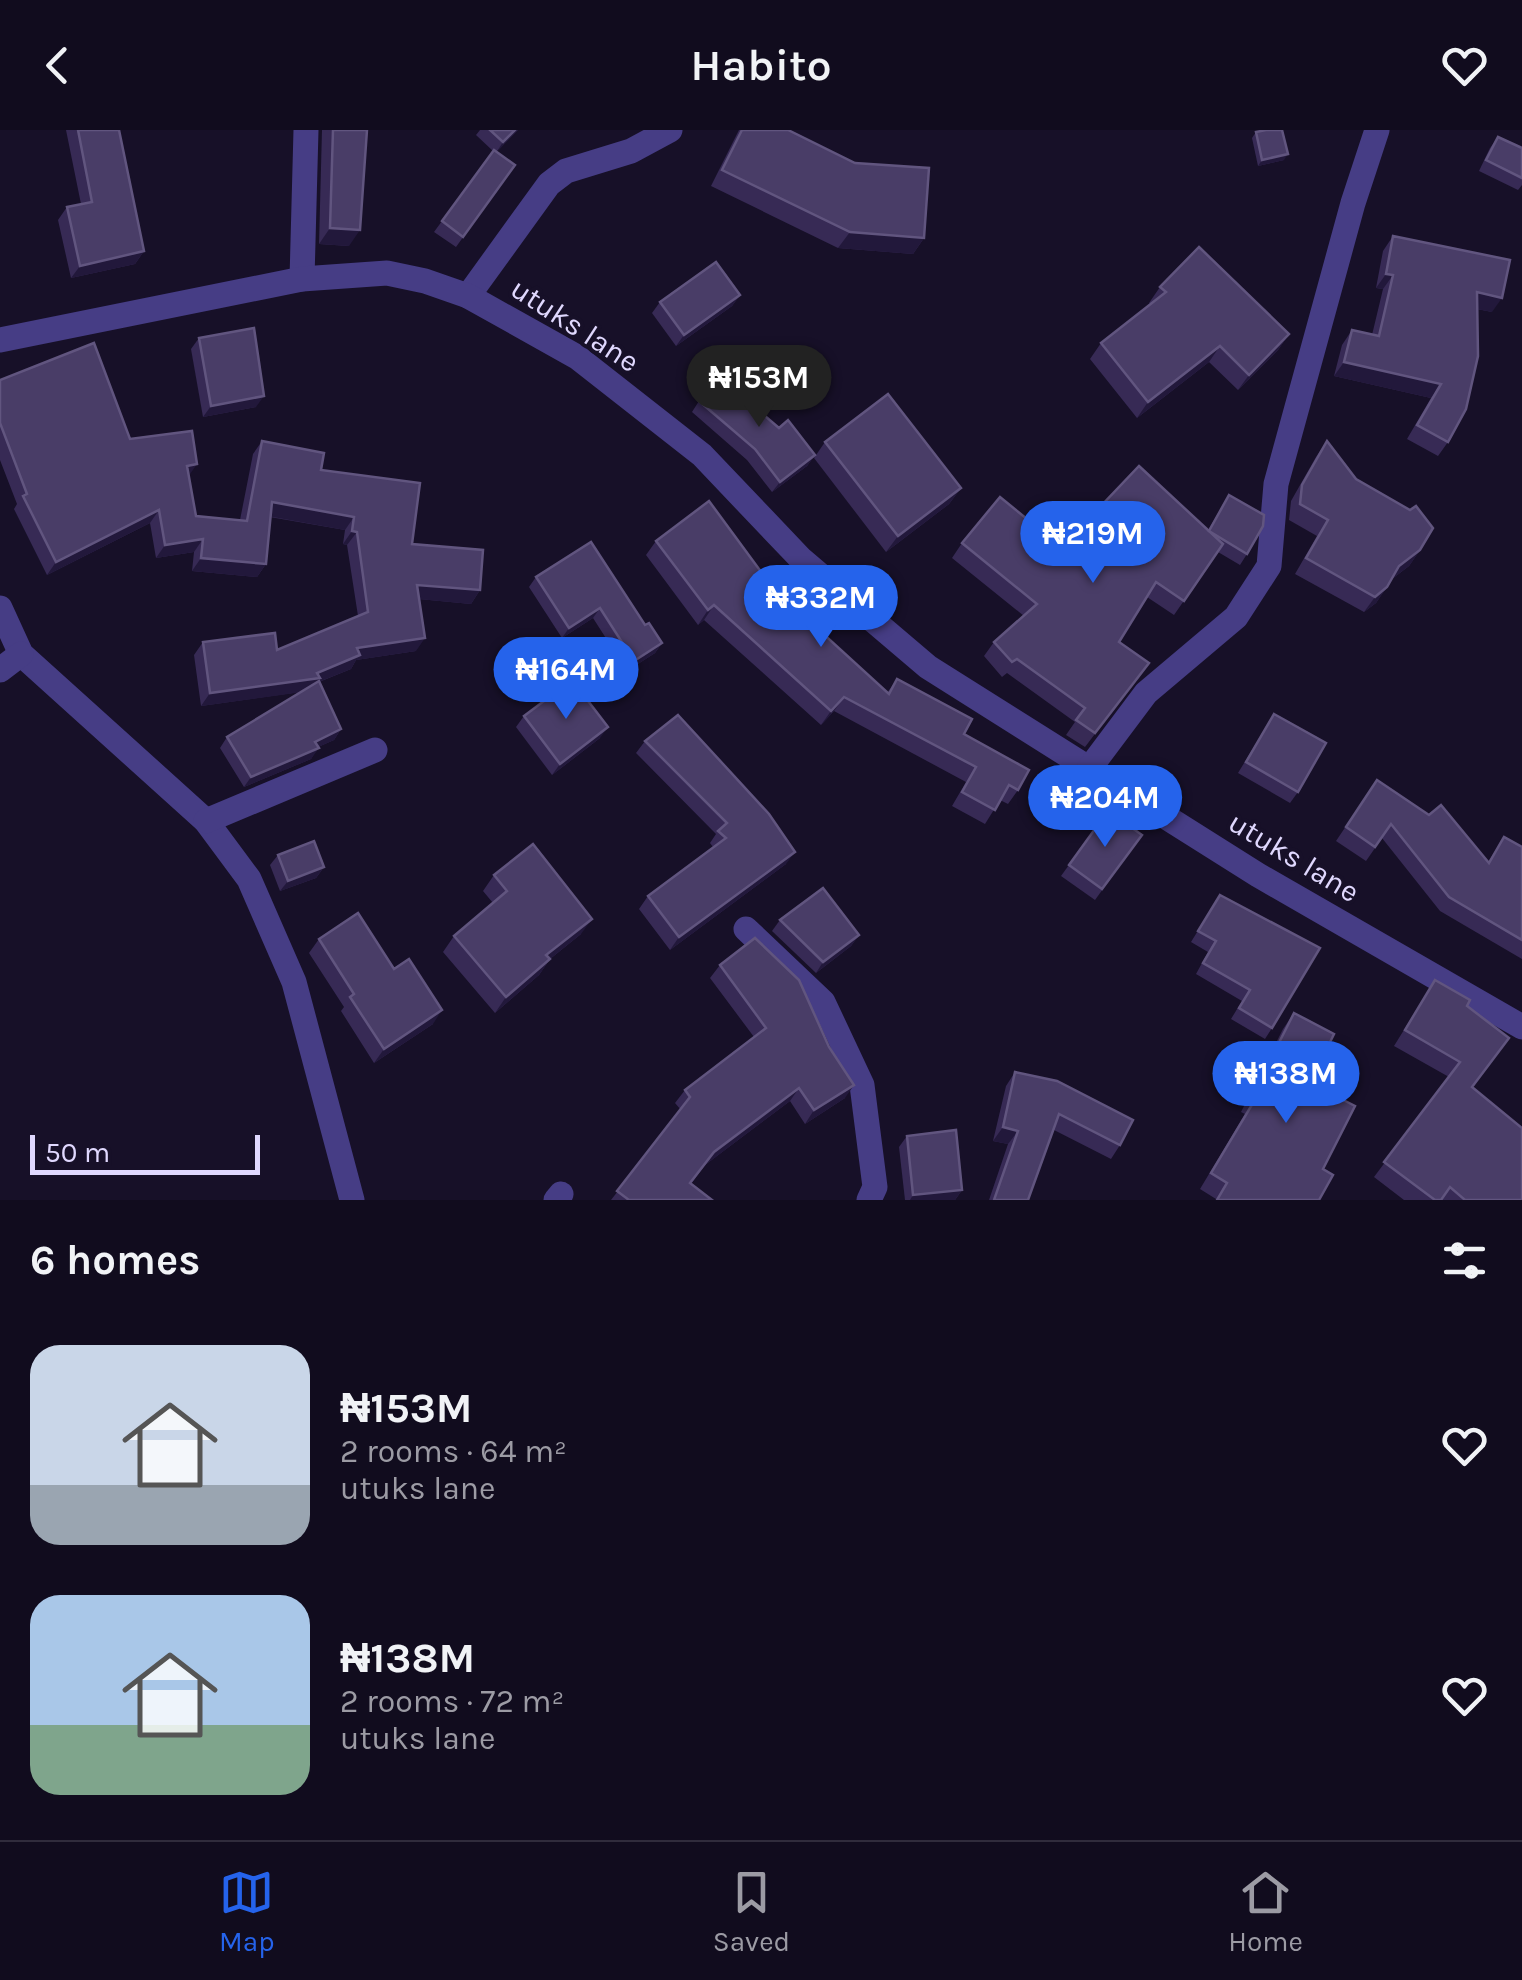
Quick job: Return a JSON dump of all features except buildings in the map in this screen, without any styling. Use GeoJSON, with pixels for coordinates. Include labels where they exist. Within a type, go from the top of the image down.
{"type":"FeatureCollection","features":[{"type":"Feature","properties":{"kind":"street"},"geometry":{"type":"LineString","coordinates":[[302,278],[306,130]]}},
{"type":"Feature","properties":{"kind":"street"},"geometry":{"type":"LineString","coordinates":[[468,296],[549,184],[566,171],[630,150],[670,130]]}},
{"type":"Feature","properties":{"kind":"street"},"geometry":{"type":"LineString","coordinates":[[1090,769],[1146,693],[1236,617],[1269,566],[1276,484],[1352,203],[1377,130]]}},
{"type":"Feature","properties":{"kind":"street","name":"utuks lane"},"geometry":{"type":"LineString","coordinates":[[0,340],[302,278],[388,273],[468,296],[577,357],[702,455],[800,560],[928,667],[1258,876],[1522,1027]]}},
{"type":"Feature","properties":{"kind":"street"},"geometry":{"type":"LineString","coordinates":[[0,608],[21,654],[206,821],[248,878],[294,982],[352,1200]]}},
{"type":"Feature","properties":{"kind":"street"},"geometry":{"type":"LineString","coordinates":[[0,670],[21,654]]}},
{"type":"Feature","properties":{"kind":"street"},"geometry":{"type":"LineString","coordinates":[[206,821],[375,750]]}},
{"type":"Feature","properties":{"kind":"street"},"geometry":{"type":"LineString","coordinates":[[746,929],[823,1002],[862,1085],[875,1187],[869,1200]]}}]}
